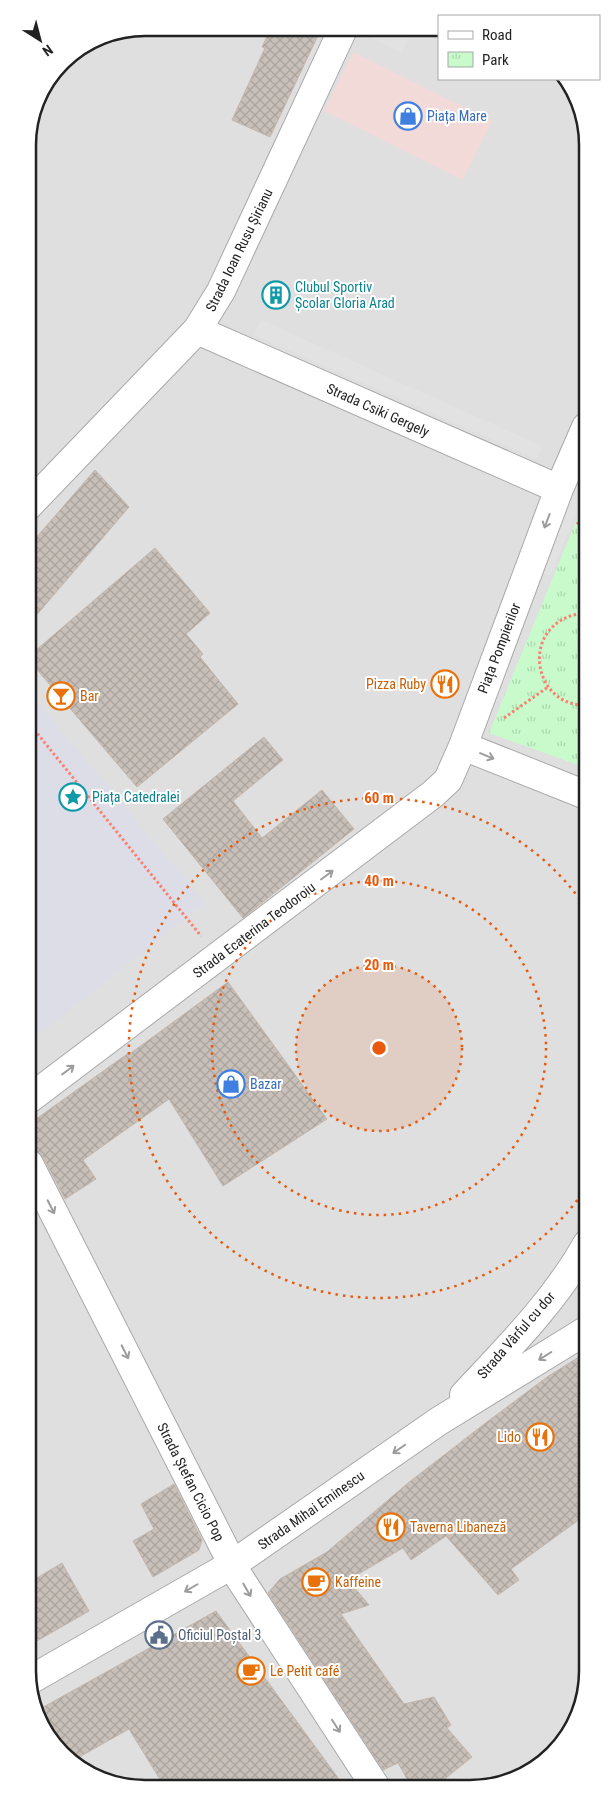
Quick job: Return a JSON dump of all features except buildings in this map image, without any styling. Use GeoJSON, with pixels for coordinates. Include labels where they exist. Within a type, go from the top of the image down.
{"type":"FeatureCollection","features":[{"type":"Feature","properties":{"kind":"street","name":"Strada Ioan Rusu Șirianu"},"geometry":{"type":"LineString","coordinates":[[36,498],[197,330],[221,291],[340,36]]}},
{"type":"Feature","properties":{"kind":"street","name":"Strada Csiki Gergely"},"geometry":{"type":"LineString","coordinates":[[197,330],[559,489]]}},
{"type":"Feature","properties":{"kind":"street","name":"Piața Pompierilor"},"geometry":{"type":"LineString","coordinates":[[463,746],[559,489],[579,443]]}},
{"type":"Feature","properties":{"kind":"street"},"geometry":{"type":"LineString","coordinates":[[463,746],[579,793]]}},
{"type":"Feature","properties":{"kind":"street","name":"Strada Ecaterina Teodoroiu"},"geometry":{"type":"LineString","coordinates":[[36,1094],[433,794],[448,780],[463,746]]}},
{"type":"Feature","properties":{"kind":"street","name":"Strada Ștefan Cicio Pop"},"geometry":{"type":"LineString","coordinates":[[36,1178],[252,1599],[371,1780]]}},
{"type":"Feature","properties":{"kind":"street","name":"Strada Vârful cu dor"},"geometry":{"type":"LineString","coordinates":[[439,1422],[544,1306],[579,1258]]}},
{"type":"Feature","properties":{"kind":"street","name":"Strada Mihai Eminescu"},"geometry":{"type":"LineString","coordinates":[[36,1676],[233,1564],[439,1422],[579,1335]]}},
{"type":"Feature","properties":{"kind":"path"},"geometry":{"type":"LineString","coordinates":[[579,615],[567,616],[554,624],[545,636],[539,650],[539,665],[543,679],[552,692],[564,701],[579,705]]}},
{"type":"Feature","properties":{"kind":"path"},"geometry":{"type":"LineString","coordinates":[[36,732],[218,958]]}},
{"type":"Feature","properties":{"kind":"shaded area"},"geometry":{"type":"Polygon","coordinates":[[[145,36],[438,36],[438,80],[557,80],[568,97],[577,124],[579,145],[579,1678],[573,1706],[564,1726],[552,1743],[524,1765],[491,1778],[477,1780],[138,1780],[124,1778],[97,1769],[68,1748],[51,1726],[38,1692],[36,1671],[36,138],[38,124],[47,97],[63,73],[90,51],[110,42],[145,36]]]}},
{"type":"Feature","properties":{"kind":"shaded area"},"geometry":{"type":"Polygon","coordinates":[[[365,36],[410,36],[402,52],[365,36]]]}},
{"type":"Feature","properties":{"kind":"shaded area","name":"Piața Mare"},"geometry":{"type":"Polygon","coordinates":[[[353,52],[492,121],[463,180],[324,111],[353,52]]]}},
{"type":"Feature","properties":{"kind":"shaded area"},"geometry":{"type":"Polygon","coordinates":[[[261,320],[542,446],[537,459],[254,335],[261,320]]]}},
{"type":"Feature","properties":{"kind":"shaded area"},"geometry":{"type":"Polygon","coordinates":[[[579,463],[579,506],[550,576],[535,570],[579,463]]]}},
{"type":"Feature","properties":{"kind":"shaded area","name":"Piața Catedralei"},"geometry":{"type":"Polygon","coordinates":[[[36,701],[205,903],[36,1036],[36,701]]]}},
{"type":"Feature","properties":{"kind":"green space"},"geometry":{"type":"Polygon","coordinates":[[[579,514],[579,765],[489,733],[579,514]]]}},
{"type":"Feature","properties":{"kind":"place","name":"Piața Mare"},"geometry":{"type":"Point","coordinates":[408,116]}},
{"type":"Feature","properties":{"kind":"place","name":"Clubul Sportiv Școlar Gloria Arad"},"geometry":{"type":"Point","coordinates":[276,295]}},
{"type":"Feature","properties":{"kind":"place","name":"Pizza Ruby"},"geometry":{"type":"Point","coordinates":[445,684]}},
{"type":"Feature","properties":{"kind":"place","name":"Bar"},"geometry":{"type":"Point","coordinates":[61,696]}},
{"type":"Feature","properties":{"kind":"place","name":"Piața Catedralei"},"geometry":{"type":"Point","coordinates":[73,797]}},
{"type":"Feature","properties":{"kind":"place","name":"Bazar"},"geometry":{"type":"Point","coordinates":[231,1084]}},
{"type":"Feature","properties":{"kind":"place","name":"Lido"},"geometry":{"type":"Point","coordinates":[540,1437]}},
{"type":"Feature","properties":{"kind":"place","name":"Taverna Libaneză"},"geometry":{"type":"Point","coordinates":[391,1527]}},
{"type":"Feature","properties":{"kind":"place","name":"Kaffeine"},"geometry":{"type":"Point","coordinates":[316,1582]}},
{"type":"Feature","properties":{"kind":"place","name":"Oficiul Poștal 3"},"geometry":{"type":"Point","coordinates":[159,1635]}},
{"type":"Feature","properties":{"kind":"place","name":"Le Petit café"},"geometry":{"type":"Point","coordinates":[251,1671]}}]}
